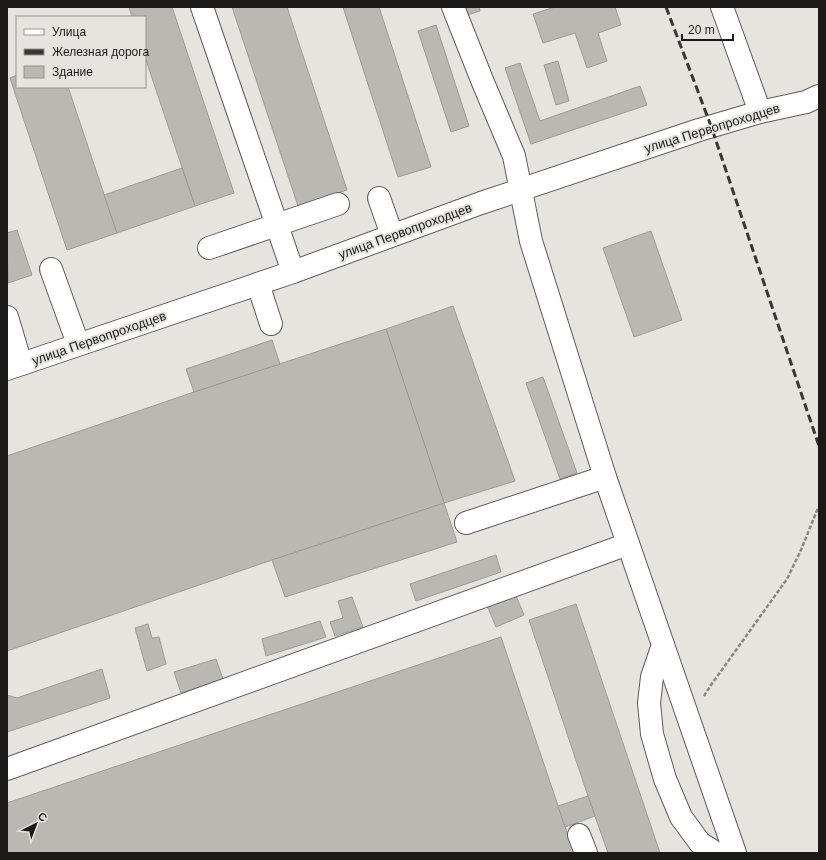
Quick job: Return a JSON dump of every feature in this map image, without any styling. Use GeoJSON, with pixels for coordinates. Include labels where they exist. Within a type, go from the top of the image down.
{"type":"FeatureCollection","features":[{"type":"Feature","properties":{"kind":"street"},"geometry":{"type":"LineString","coordinates":[[202,7],[293,272]]}},
{"type":"Feature","properties":{"kind":"street"},"geometry":{"type":"LineString","coordinates":[[453,7],[514,156],[531,241],[605,477],[663,645],[725,852]]}},
{"type":"Feature","properties":{"kind":"street"},"geometry":{"type":"LineString","coordinates":[[722,7],[760,112]]}},
{"type":"Feature","properties":{"kind":"street","name":"улица Первопроходцев"},"geometry":{"type":"LineString","coordinates":[[14,367],[293,272],[520,190],[699,130],[760,112],[814,100]]}},
{"type":"Feature","properties":{"kind":"street"},"geometry":{"type":"LineString","coordinates":[[379,198],[392,235]]}},
{"type":"Feature","properties":{"kind":"street"},"geometry":{"type":"LineString","coordinates":[[209,248],[338,204]]}},
{"type":"Feature","properties":{"kind":"street"},"geometry":{"type":"LineString","coordinates":[[51,269],[78,344]]}},
{"type":"Feature","properties":{"kind":"street"},"geometry":{"type":"LineString","coordinates":[[258,284],[271,324]]}},
{"type":"Feature","properties":{"kind":"street"},"geometry":{"type":"LineString","coordinates":[[7,317],[14,367]]}},
{"type":"Feature","properties":{"kind":"street"},"geometry":{"type":"LineString","coordinates":[[466,524],[605,477]]}},
{"type":"Feature","properties":{"kind":"street"},"geometry":{"type":"LineString","coordinates":[[7,769],[628,544]]}},
{"type":"Feature","properties":{"kind":"street"},"geometry":{"type":"LineString","coordinates":[[663,645],[652,678],[649,703],[652,734],[665,779],[681,817],[700,843],[725,852]]}},
{"type":"Feature","properties":{"kind":"path"},"geometry":{"type":"LineString","coordinates":[[704,696],[787,579],[802,550],[819,507]]}},
{"type":"Feature","properties":{"kind":"building"},"geometry":{"type":"Polygon","coordinates":[[[129,7],[172,7],[234,193],[195,206],[146,60],[146,16],[132,16],[129,7]]]}},
{"type":"Feature","properties":{"kind":"building"},"geometry":{"type":"Polygon","coordinates":[[[232,7],[287,7],[347,190],[298,206],[232,7]]]}},
{"type":"Feature","properties":{"kind":"building"},"geometry":{"type":"Polygon","coordinates":[[[343,7],[379,7],[431,167],[398,177],[343,7]]]}},
{"type":"Feature","properties":{"kind":"building"},"geometry":{"type":"Polygon","coordinates":[[[464,7],[479,7],[480,11],[467,15],[464,7]]]}},
{"type":"Feature","properties":{"kind":"building"},"geometry":{"type":"Polygon","coordinates":[[[555,7],[615,7],[621,25],[598,33],[607,61],[587,68],[575,33],[543,43],[533,14],[555,7]]]}},
{"type":"Feature","properties":{"kind":"building"},"geometry":{"type":"Polygon","coordinates":[[[436,25],[469,126],[451,132],[418,31],[436,25]]]}},
{"type":"Feature","properties":{"kind":"building"},"geometry":{"type":"Polygon","coordinates":[[[558,61],[569,101],[556,105],[544,65],[558,61]]]}},
{"type":"Feature","properties":{"kind":"building"},"geometry":{"type":"Polygon","coordinates":[[[520,63],[540,121],[640,86],[647,105],[531,144],[505,68],[520,63]]]}},
{"type":"Feature","properties":{"kind":"building"},"geometry":{"type":"Polygon","coordinates":[[[16,75],[16,88],[68,88],[117,233],[67,250],[10,78],[16,75]]]}},
{"type":"Feature","properties":{"kind":"building"},"geometry":{"type":"Polygon","coordinates":[[[182,168],[195,206],[117,233],[104,195],[182,168]]]}},
{"type":"Feature","properties":{"kind":"building"},"geometry":{"type":"Polygon","coordinates":[[[17,230],[32,275],[8,283],[7,233],[17,230]]]}},
{"type":"Feature","properties":{"kind":"building"},"geometry":{"type":"Polygon","coordinates":[[[651,231],[682,320],[634,337],[603,248],[651,231]]]}},
{"type":"Feature","properties":{"kind":"building"},"geometry":{"type":"Polygon","coordinates":[[[453,306],[515,481],[444,503],[386,329],[453,306]]]}},
{"type":"Feature","properties":{"kind":"building"},"geometry":{"type":"Polygon","coordinates":[[[386,329],[444,503],[7,651],[7,456],[194,392],[386,329]]]}},
{"type":"Feature","properties":{"kind":"building"},"geometry":{"type":"Polygon","coordinates":[[[272,340],[280,364],[194,392],[186,369],[272,340]]]}},
{"type":"Feature","properties":{"kind":"building"},"geometry":{"type":"Polygon","coordinates":[[[543,377],[577,473],[560,479],[526,383],[543,377]]]}},
{"type":"Feature","properties":{"kind":"building"},"geometry":{"type":"Polygon","coordinates":[[[444,503],[457,542],[285,597],[272,560],[444,503]]]}},
{"type":"Feature","properties":{"kind":"building"},"geometry":{"type":"Polygon","coordinates":[[[496,555],[501,572],[416,601],[410,584],[496,555]]]}},
{"type":"Feature","properties":{"kind":"building"},"geometry":{"type":"Polygon","coordinates":[[[514,591],[524,615],[496,627],[486,603],[514,591]]]}},
{"type":"Feature","properties":{"kind":"building"},"geometry":{"type":"Polygon","coordinates":[[[352,597],[363,627],[335,636],[330,622],[343,618],[338,601],[352,597]]]}},
{"type":"Feature","properties":{"kind":"building"},"geometry":{"type":"Polygon","coordinates":[[[576,604],[660,853],[608,853],[588,796],[529,620],[576,604]]]}},
{"type":"Feature","properties":{"kind":"building"},"geometry":{"type":"Polygon","coordinates":[[[320,621],[326,637],[266,656],[262,639],[320,621]]]}},
{"type":"Feature","properties":{"kind":"building"},"geometry":{"type":"Polygon","coordinates":[[[148,624],[152,638],[159,637],[166,664],[147,671],[135,628],[148,624]]]}},
{"type":"Feature","properties":{"kind":"building"},"geometry":{"type":"Polygon","coordinates":[[[501,637],[574,853],[7,853],[7,803],[501,637]]]}},
{"type":"Feature","properties":{"kind":"building"},"geometry":{"type":"Polygon","coordinates":[[[216,659],[223,679],[181,693],[174,672],[216,659]]]}},
{"type":"Feature","properties":{"kind":"building"},"geometry":{"type":"Polygon","coordinates":[[[102,669],[110,698],[7,732],[7,695],[17,698],[102,669]]]}},
{"type":"Feature","properties":{"kind":"building"},"geometry":{"type":"Polygon","coordinates":[[[588,796],[595,816],[565,827],[558,806],[588,796]]]}},
{"type":"Feature","properties":{"kind":"railway"},"geometry":{"type":"LineString","coordinates":[[666,7],[711,126],[819,446]]}}]}
